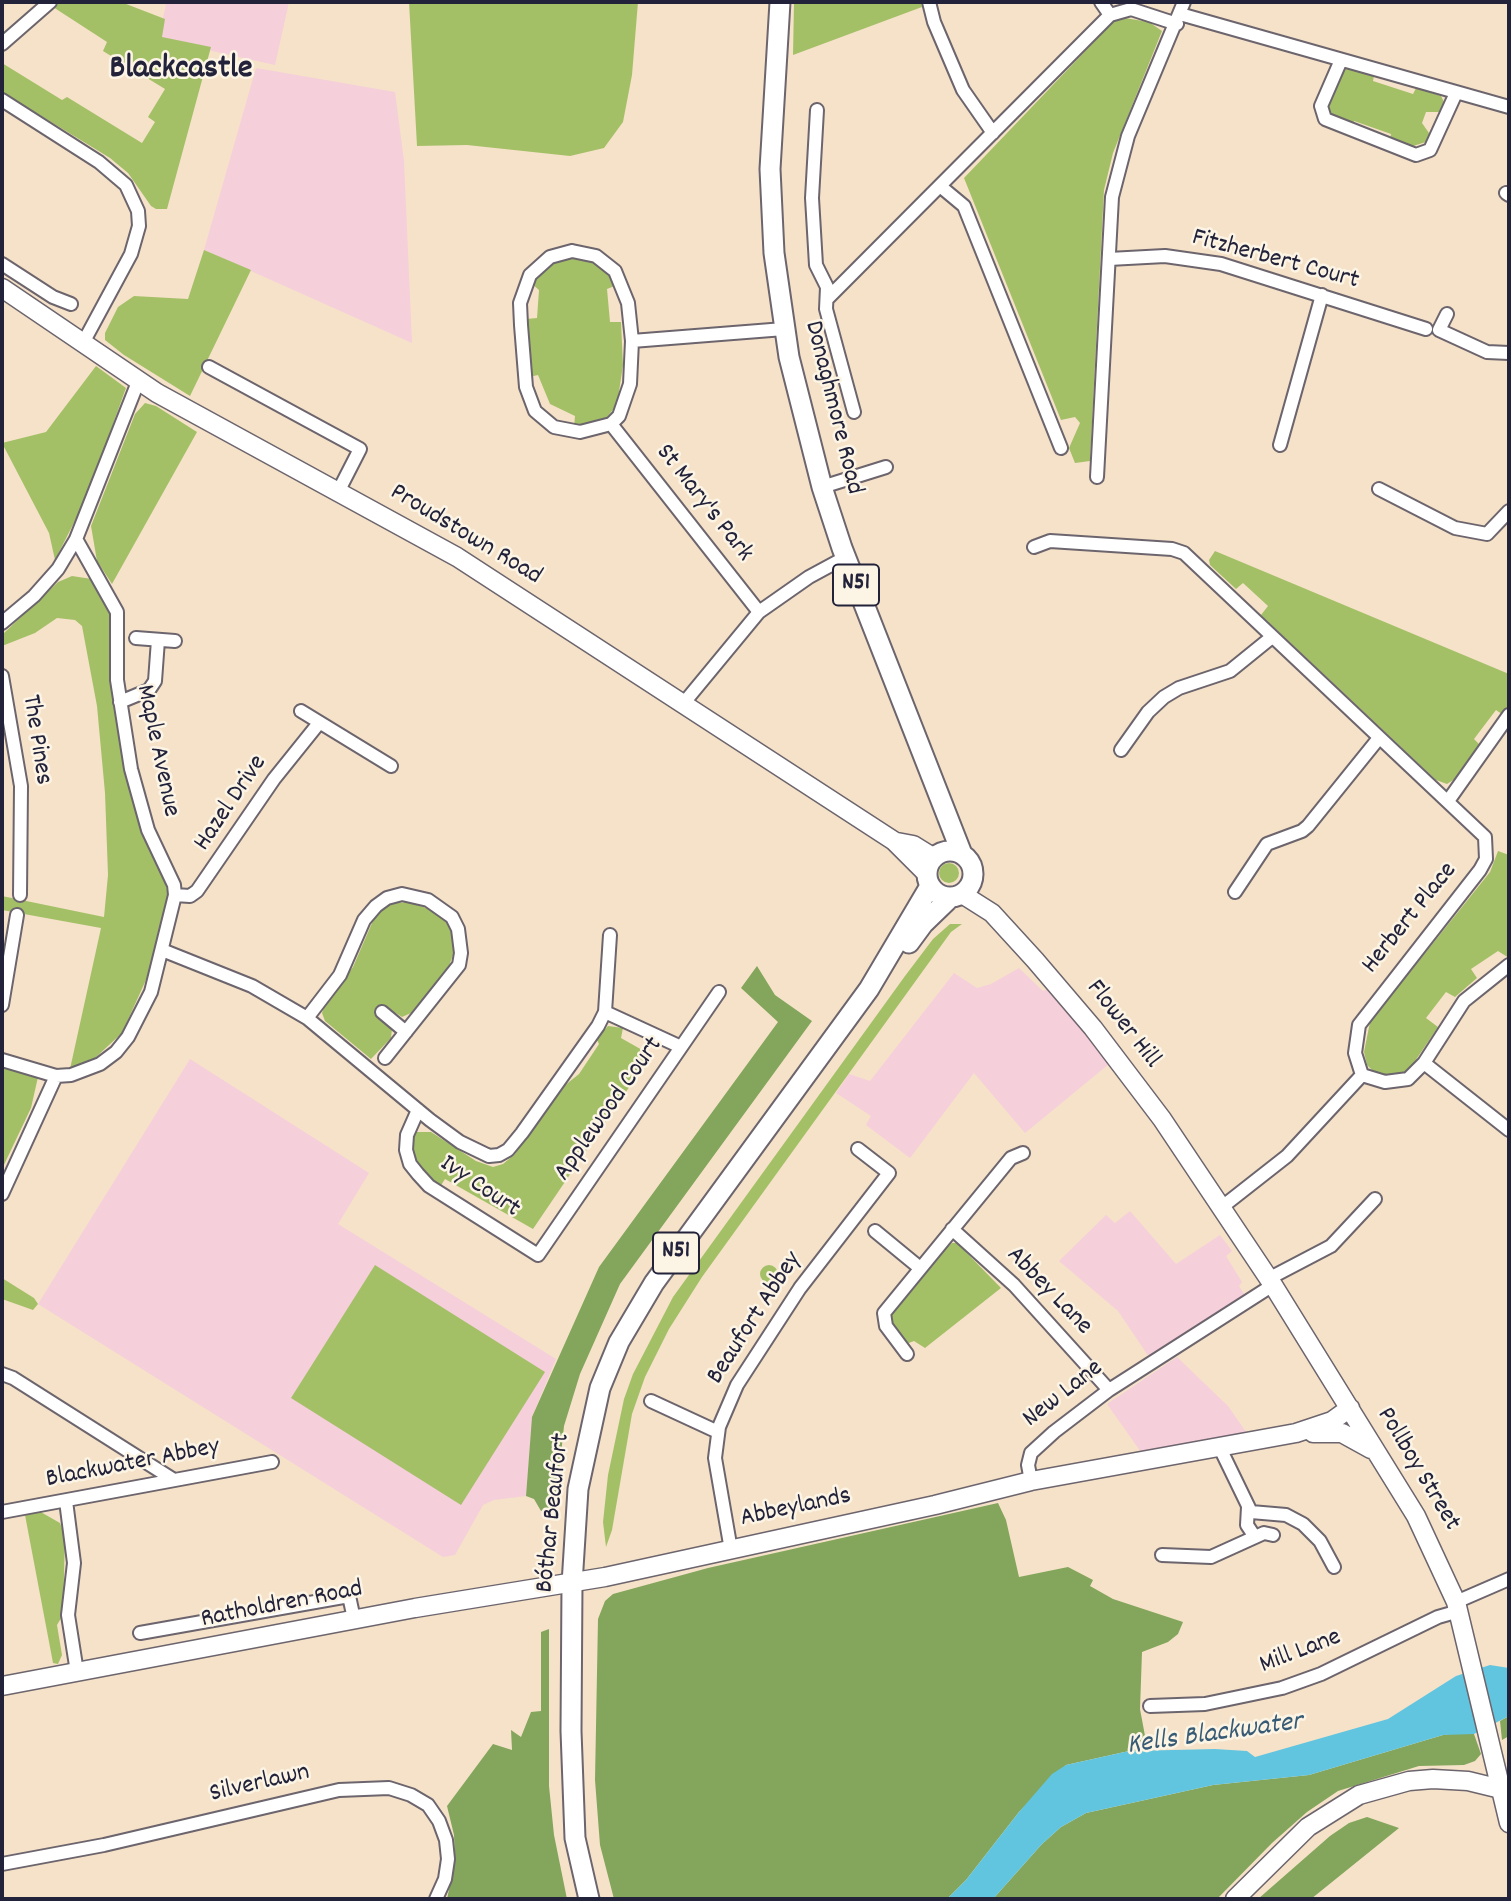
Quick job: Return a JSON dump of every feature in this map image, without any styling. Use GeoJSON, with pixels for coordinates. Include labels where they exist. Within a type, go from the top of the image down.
{"type":"FeatureCollection","features":[{"type":"Feature","properties":{"kind":"main road","name":"Donaghmore Road"},"geometry":{"type":"LineString","coordinates":[[780,2],[770,169],[774,253],[784,329],[822,487],[846,557],[962,854]]}},
{"type":"Feature","properties":{"kind":"main road","name":"Proudstown Road"},"geometry":{"type":"LineString","coordinates":[[2,288],[138,382],[457,557],[894,841],[913,845],[933,867]]}},
{"type":"Feature","properties":{"kind":"main road","name":"Donaghmore Road"},"geometry":{"type":"LineString","coordinates":[[933,867],[945,805]]}},
{"type":"Feature","properties":{"kind":"main road"},"geometry":{"type":"LineString","coordinates":[[957,895],[939,894],[933,867],[962,854]]}},
{"type":"Feature","properties":{"kind":"main road","name":"N51"},"geometry":{"type":"LineString","coordinates":[[957,895],[973,876],[970,861],[962,854]]}},
{"type":"Feature","properties":{"kind":"main road","name":"Bóthar Beaufort"},"geometry":{"type":"LineString","coordinates":[[884,968],[933,867]]}},
{"type":"Feature","properties":{"kind":"main road","name":"Bóthar Beaufort"},"geometry":{"type":"LineString","coordinates":[[589,1899],[575,1838],[571,1731],[572,1584],[578,1489],[588,1430],[600,1388],[619,1342],[654,1283],[884,968],[957,895]]}},
{"type":"Feature","properties":{"kind":"main road","name":"Flower Hill"},"geometry":{"type":"LineString","coordinates":[[957,895],[992,913],[1073,1003],[1162,1119],[1222,1207]]}},
{"type":"Feature","properties":{"kind":"main road","name":"Pollboy Street"},"geometry":{"type":"LineString","coordinates":[[1222,1207],[1350,1408],[1438,1558],[1458,1606],[1505,1790],[1509,1823]]}},
{"type":"Feature","properties":{"kind":"main road"},"geometry":{"type":"LineString","coordinates":[[1031,1481],[1296,1433],[1332,1422],[1350,1408]]}},
{"type":"Feature","properties":{"kind":"main road"},"geometry":{"type":"LineString","coordinates":[[1296,1433],[1342,1433],[1354,1436],[1368,1446],[1385,1465]]}},
{"type":"Feature","properties":{"kind":"main road","name":"Abbeylands"},"geometry":{"type":"LineString","coordinates":[[572,1584],[1031,1481]]}},
{"type":"Feature","properties":{"kind":"main road","name":"Ratholdren Road"},"geometry":{"type":"LineString","coordinates":[[2,1686],[354,1619],[572,1584]]}},
{"type":"Feature","properties":{"kind":"main road"},"geometry":{"type":"LineString","coordinates":[[1235,1899],[1308,1827],[1359,1795],[1409,1781],[1433,1779],[1468,1781],[1505,1790]]}},
{"type":"Feature","properties":{"kind":"street"},"geometry":{"type":"LineString","coordinates":[[2,44],[50,2]]}},
{"type":"Feature","properties":{"kind":"street"},"geometry":{"type":"LineString","coordinates":[[929,2],[934,22],[963,90],[993,133]]}},
{"type":"Feature","properties":{"kind":"street"},"geometry":{"type":"LineString","coordinates":[[1101,2],[1110,15]]}},
{"type":"Feature","properties":{"kind":"street"},"geometry":{"type":"LineString","coordinates":[[827,299],[1110,15],[1131,9],[1180,13],[1509,107]]}},
{"type":"Feature","properties":{"kind":"street"},"geometry":{"type":"LineString","coordinates":[[1097,477],[1112,197],[1128,136],[1180,13]]}},
{"type":"Feature","properties":{"kind":"street"},"geometry":{"type":"LineString","coordinates":[[1341,60],[1321,106],[1325,119],[1416,155],[1430,150],[1456,93]]}},
{"type":"Feature","properties":{"kind":"street"},"geometry":{"type":"LineString","coordinates":[[2,100],[99,162],[126,185],[138,211],[139,226],[131,254],[83,343]]}},
{"type":"Feature","properties":{"kind":"street"},"geometry":{"type":"LineString","coordinates":[[817,110],[813,232],[816,265],[827,287],[826,309],[854,412]]}},
{"type":"Feature","properties":{"kind":"street"},"geometry":{"type":"LineString","coordinates":[[940,186],[954,195],[969,215],[1061,448]]}},
{"type":"Feature","properties":{"kind":"street"},"geometry":{"type":"LineString","coordinates":[[560,252],[582,252],[607,262],[625,291],[632,341],[630,384],[619,416],[611,424],[593,431],[554,427],[535,411],[526,387],[520,303],[530,275],[540,264],[560,252]]}},
{"type":"Feature","properties":{"kind":"street","name":"Fitzherbert Court"},"geometry":{"type":"LineString","coordinates":[[1109,258],[1139,255],[1189,257],[1322,295],[1426,329]]}},
{"type":"Feature","properties":{"kind":"street"},"geometry":{"type":"LineString","coordinates":[[2,264],[53,297],[71,304]]}},
{"type":"Feature","properties":{"kind":"street"},"geometry":{"type":"LineString","coordinates":[[1280,445],[1322,295]]}},
{"type":"Feature","properties":{"kind":"street"},"geometry":{"type":"LineString","coordinates":[[1447,314],[1439,330],[1487,352],[1509,353]]}},
{"type":"Feature","properties":{"kind":"street"},"geometry":{"type":"LineString","coordinates":[[632,341],[784,329]]}},
{"type":"Feature","properties":{"kind":"street"},"geometry":{"type":"LineString","coordinates":[[209,367],[360,449],[338,492]]}},
{"type":"Feature","properties":{"kind":"street"},"geometry":{"type":"LineString","coordinates":[[2,623],[34,596],[58,569],[76,539],[138,382]]}},
{"type":"Feature","properties":{"kind":"street","name":"St Mary's Park"},"geometry":{"type":"LineString","coordinates":[[611,424],[759,612]]}},
{"type":"Feature","properties":{"kind":"street"},"geometry":{"type":"LineString","coordinates":[[822,487],[886,467]]}},
{"type":"Feature","properties":{"kind":"street"},"geometry":{"type":"LineString","coordinates":[[1379,489],[1455,528],[1487,534],[1509,511]]}},
{"type":"Feature","properties":{"kind":"street","name":"Maple Avenue"},"geometry":{"type":"LineString","coordinates":[[76,539],[117,612],[116,663],[120,702],[138,799],[148,830],[174,885],[175,895]]}},
{"type":"Feature","properties":{"kind":"street","name":"Herbert Place"},"geometry":{"type":"LineString","coordinates":[[1034,547],[1050,541],[1172,549],[1184,553],[1485,837],[1486,859],[1359,1025],[1355,1053],[1362,1075]]}},
{"type":"Feature","properties":{"kind":"street"},"geometry":{"type":"LineString","coordinates":[[683,704],[759,612],[810,577],[846,557]]}},
{"type":"Feature","properties":{"kind":"street"},"geometry":{"type":"LineString","coordinates":[[1121,750],[1148,712],[1164,697],[1179,688],[1230,671],[1272,637]]}},
{"type":"Feature","properties":{"kind":"street"},"geometry":{"type":"LineString","coordinates":[[136,638],[175,641]]}},
{"type":"Feature","properties":{"kind":"street"},"geometry":{"type":"LineString","coordinates":[[120,702],[149,690],[155,681],[158,640]]}},
{"type":"Feature","properties":{"kind":"street","name":"The Pines"},"geometry":{"type":"LineString","coordinates":[[2,676],[20,775],[20,894]]}},
{"type":"Feature","properties":{"kind":"street"},"geometry":{"type":"LineString","coordinates":[[301,711],[391,766]]}},
{"type":"Feature","properties":{"kind":"street"},"geometry":{"type":"LineString","coordinates":[[1448,802],[1509,715]]}},
{"type":"Feature","properties":{"kind":"street","name":"Hazel Drive"},"geometry":{"type":"LineString","coordinates":[[175,895],[190,896],[197,891],[274,779],[319,723]]}},
{"type":"Feature","properties":{"kind":"street"},"geometry":{"type":"LineString","coordinates":[[1235,892],[1267,844],[1302,831],[1308,826],[1379,738]]}},
{"type":"Feature","properties":{"kind":"street"},"geometry":{"type":"LineString","coordinates":[[307,1018],[340,975],[364,920],[376,906],[387,898],[402,894],[415,895],[441,907],[452,917],[458,929],[461,953],[451,977],[385,1058]]}},
{"type":"Feature","properties":{"kind":"street"},"geometry":{"type":"LineString","coordinates":[[2,1060],[56,1076],[84,1072],[116,1052],[141,1015],[162,950],[175,895]]}},
{"type":"Feature","properties":{"kind":"street"},"geometry":{"type":"LineString","coordinates":[[2,1005],[17,915]]}},
{"type":"Feature","properties":{"kind":"street"},"geometry":{"type":"LineString","coordinates":[[162,950],[252,986],[307,1018],[460,1142],[489,1156],[499,1155],[522,1133],[605,1012],[610,935]]}},
{"type":"Feature","properties":{"kind":"street"},"geometry":{"type":"LineString","coordinates":[[1222,1207],[1287,1156],[1362,1075],[1398,1082],[1408,1079],[1424,1063],[1464,1001],[1509,965]]}},
{"type":"Feature","properties":{"kind":"street","name":"Applewood Court"},"geometry":{"type":"LineString","coordinates":[[538,1255],[719,992]]}},
{"type":"Feature","properties":{"kind":"street"},"geometry":{"type":"LineString","coordinates":[[382,1012],[406,1032]]}},
{"type":"Feature","properties":{"kind":"street"},"geometry":{"type":"LineString","coordinates":[[605,1012],[681,1047]]}},
{"type":"Feature","properties":{"kind":"street"},"geometry":{"type":"LineString","coordinates":[[1424,1063],[1509,1130]]}},
{"type":"Feature","properties":{"kind":"street"},"geometry":{"type":"LineString","coordinates":[[2,1195],[56,1076]]}},
{"type":"Feature","properties":{"kind":"street","name":"Ivy Court"},"geometry":{"type":"LineString","coordinates":[[418,1110],[407,1135],[410,1164],[418,1174],[429,1186],[538,1255]]}},
{"type":"Feature","properties":{"kind":"street","name":"Beaufort Abbey"},"geometry":{"type":"LineString","coordinates":[[731,1550],[715,1458],[718,1432],[726,1408],[751,1362],[817,1264],[889,1173],[858,1149]]}},
{"type":"Feature","properties":{"kind":"street"},"geometry":{"type":"LineString","coordinates":[[907,1354],[886,1326],[884,1313],[1011,1158],[1023,1153]]}},
{"type":"Feature","properties":{"kind":"street","name":"New Lane"},"geometry":{"type":"LineString","coordinates":[[1031,1481],[1028,1465],[1031,1453],[1054,1432],[1109,1390],[1270,1282],[1331,1246],[1375,1199]]}},
{"type":"Feature","properties":{"kind":"street","name":"Abbey Lane"},"geometry":{"type":"LineString","coordinates":[[951,1229],[1014,1285],[1109,1390]]}},
{"type":"Feature","properties":{"kind":"street"},"geometry":{"type":"LineString","coordinates":[[875,1231],[920,1268]]}},
{"type":"Feature","properties":{"kind":"street"},"geometry":{"type":"LineString","coordinates":[[2,1374],[13,1378],[174,1480]]}},
{"type":"Feature","properties":{"kind":"street"},"geometry":{"type":"LineString","coordinates":[[651,1401],[718,1432]]}},
{"type":"Feature","properties":{"kind":"street"},"geometry":{"type":"LineString","coordinates":[[1219,1446],[1251,1511],[1286,1515],[1303,1524],[1320,1541],[1334,1567]]}},
{"type":"Feature","properties":{"kind":"street","name":"Blackwater Abbey"},"geometry":{"type":"LineString","coordinates":[[2,1512],[272,1462]]}},
{"type":"Feature","properties":{"kind":"street"},"geometry":{"type":"LineString","coordinates":[[66,1501],[74,1563],[68,1615],[77,1672]]}},
{"type":"Feature","properties":{"kind":"street"},"geometry":{"type":"LineString","coordinates":[[1248,1507],[1247,1525],[1255,1537]]}},
{"type":"Feature","properties":{"kind":"street"},"geometry":{"type":"LineString","coordinates":[[1162,1555],[1211,1558],[1264,1533],[1273,1535]]}},
{"type":"Feature","properties":{"kind":"street","name":"Mill Lane"},"geometry":{"type":"LineString","coordinates":[[1150,1706],[1205,1704],[1282,1688],[1332,1668],[1509,1579]]}},
{"type":"Feature","properties":{"kind":"street"},"geometry":{"type":"LineString","coordinates":[[140,1633],[349,1596],[354,1619]]}},
{"type":"Feature","properties":{"kind":"street","name":"Silverlawn"},"geometry":{"type":"LineString","coordinates":[[2,1864],[104,1845],[339,1790],[389,1788],[411,1795],[428,1805],[439,1821],[446,1840],[447,1859],[445,1879],[436,1899]]}},
{"type":"Feature","properties":{"kind":"shaded area"},"geometry":{"type":"Polygon","coordinates":[[[159,2],[289,2],[275,65],[158,39],[166,5],[159,2]]]}},
{"type":"Feature","properties":{"kind":"shaded area"},"geometry":{"type":"Polygon","coordinates":[[[256,68],[395,92],[404,161],[412,343],[204,250],[256,68]]]}},
{"type":"Feature","properties":{"kind":"shaded area"},"geometry":{"type":"Polygon","coordinates":[[[1019,968],[1043,991],[1050,988],[1109,1064],[1025,1133],[974,1073],[910,1158],[866,1125],[871,1116],[836,1093],[849,1074],[870,1081],[954,973],[977,988],[991,984],[1019,968]]]}},
{"type":"Feature","properties":{"kind":"shaded area"},"geometry":{"type":"Polygon","coordinates":[[[190,1059],[369,1173],[338,1224],[556,1359],[532,1417],[526,1496],[494,1500],[483,1505],[455,1555],[443,1557],[38,1304],[190,1059]]]}},
{"type":"Feature","properties":{"kind":"shaded area"},"geometry":{"type":"Polygon","coordinates":[[[1130,1211],[1176,1264],[1220,1235],[1232,1251],[1226,1256],[1242,1282],[1239,1286],[1246,1297],[1149,1357],[1118,1311],[1059,1261],[1106,1215],[1115,1223],[1130,1211]]]}},
{"type":"Feature","properties":{"kind":"shaded area"},"geometry":{"type":"Polygon","coordinates":[[[1177,1357],[1228,1406],[1246,1432],[1143,1455],[1107,1404],[1177,1357]]]}},
{"type":"Feature","properties":{"kind":"green space"},"geometry":{"type":"Polygon","coordinates":[[[59,2],[121,2],[165,19],[162,37],[211,47],[167,209],[151,206],[128,173],[110,158],[2,92],[2,63],[62,100],[67,97],[142,143],[155,122],[148,117],[165,89],[103,51],[107,42],[53,7],[59,2]]]}},
{"type":"Feature","properties":{"kind":"green space"},"geometry":{"type":"Polygon","coordinates":[[[409,2],[638,2],[632,75],[623,122],[604,148],[570,156],[467,145],[417,146],[409,2]]]}},
{"type":"Feature","properties":{"kind":"green space"},"geometry":{"type":"Polygon","coordinates":[[[794,2],[921,2],[922,7],[793,55],[794,2]]]}},
{"type":"Feature","properties":{"kind":"green space"},"geometry":{"type":"Polygon","coordinates":[[[1125,18],[1149,22],[1162,31],[1113,153],[1104,190],[1090,461],[1075,463],[1069,448],[1080,423],[1075,417],[1061,420],[964,178],[1114,21],[1125,18]]]}},
{"type":"Feature","properties":{"kind":"green space"},"geometry":{"type":"Polygon","coordinates":[[[1345,68],[1374,76],[1373,81],[1413,94],[1416,88],[1441,96],[1444,102],[1441,112],[1426,112],[1422,123],[1429,133],[1429,141],[1410,147],[1390,140],[1391,134],[1354,121],[1352,125],[1331,118],[1327,108],[1345,68]]]}},
{"type":"Feature","properties":{"kind":"green space"},"geometry":{"type":"Polygon","coordinates":[[[204,250],[251,270],[190,396],[124,355],[105,340],[105,333],[118,307],[134,296],[188,299],[204,250]]]}},
{"type":"Feature","properties":{"kind":"green space"},"geometry":{"type":"Polygon","coordinates":[[[575,256],[591,260],[607,271],[617,285],[607,289],[610,322],[621,322],[623,365],[617,405],[606,418],[592,425],[574,427],[575,416],[550,404],[538,375],[529,377],[526,319],[537,318],[539,290],[531,283],[535,277],[551,264],[575,256]]]}},
{"type":"Feature","properties":{"kind":"green space"},"geometry":{"type":"Polygon","coordinates":[[[96,366],[126,388],[86,499],[55,560],[49,533],[2,443],[46,432],[96,366]]]}},
{"type":"Feature","properties":{"kind":"green space"},"geometry":{"type":"Polygon","coordinates":[[[145,403],[156,406],[197,432],[112,584],[97,561],[91,526],[135,414],[145,403]]]}},
{"type":"Feature","properties":{"kind":"green space"},"geometry":{"type":"Polygon","coordinates":[[[1215,551],[1509,674],[1509,707],[1503,715],[1496,710],[1474,739],[1481,746],[1458,777],[1447,784],[1436,780],[1261,615],[1268,606],[1243,583],[1236,589],[1210,565],[1209,560],[1215,551]]]}},
{"type":"Feature","properties":{"kind":"green space"},"geometry":{"type":"Polygon","coordinates":[[[72,576],[92,579],[111,614],[109,671],[131,795],[151,853],[165,878],[168,897],[150,971],[122,1033],[95,1058],[70,1069],[101,928],[2,910],[2,896],[104,917],[108,875],[105,793],[97,706],[82,626],[75,620],[57,618],[35,633],[2,646],[4,633],[58,582],[72,576]]]}},
{"type":"Feature","properties":{"kind":"green space"},"geometry":{"type":"Polygon","coordinates":[[[1498,851],[1509,855],[1509,958],[1498,951],[1471,969],[1477,978],[1455,997],[1446,992],[1426,1018],[1438,1027],[1411,1067],[1402,1074],[1384,1076],[1375,1073],[1367,1065],[1364,1052],[1370,1022],[1490,872],[1498,851]]]}},
{"type":"Feature","properties":{"kind":"green space"},"geometry":{"type":"Polygon","coordinates":[[[945,863],[953,863],[959,873],[953,883],[945,883],[939,877],[939,869],[945,863]]]}},
{"type":"Feature","properties":{"kind":"green space"},"geometry":{"type":"Polygon","coordinates":[[[407,902],[436,911],[447,923],[455,936],[453,955],[448,969],[411,1013],[402,1017],[385,1006],[376,1014],[392,1029],[391,1038],[371,1059],[325,1021],[322,1013],[326,1002],[353,967],[375,916],[388,904],[407,902]]]}},
{"type":"Feature","properties":{"kind":"green space"},"geometry":{"type":"Polygon","coordinates":[[[950,924],[962,924],[951,932],[702,1277],[669,1329],[645,1377],[632,1414],[612,1530],[606,1547],[603,1522],[608,1475],[624,1399],[633,1374],[673,1297],[905,976],[933,939],[950,924]]]}},
{"type":"Feature","properties":{"kind":"green space"},"geometry":{"type":"Polygon","coordinates":[[[757,966],[775,995],[812,1021],[620,1284],[580,1374],[564,1426],[555,1511],[541,1511],[534,1499],[526,1496],[532,1417],[599,1267],[778,1022],[741,988],[757,966]]]}},
{"type":"Feature","properties":{"kind":"green space"},"geometry":{"type":"Polygon","coordinates":[[[608,1026],[623,1028],[621,1038],[651,1055],[533,1229],[445,1179],[440,1187],[426,1177],[410,1149],[412,1138],[417,1132],[431,1132],[476,1161],[493,1167],[503,1164],[515,1154],[559,1090],[579,1074],[599,1044],[596,1038],[608,1026]]]}},
{"type":"Feature","properties":{"kind":"green space"},"geometry":{"type":"Polygon","coordinates":[[[2,1067],[38,1077],[31,1108],[2,1169],[2,1067]]]}},
{"type":"Feature","properties":{"kind":"green space"},"geometry":{"type":"Polygon","coordinates":[[[952,1243],[957,1243],[1001,1288],[925,1348],[914,1341],[906,1344],[890,1321],[891,1316],[939,1254],[952,1243]]]}},
{"type":"Feature","properties":{"kind":"green space"},"geometry":{"type":"Polygon","coordinates":[[[375,1265],[545,1372],[461,1505],[291,1398],[375,1265]]]}},
{"type":"Feature","properties":{"kind":"green space"},"geometry":{"type":"Polygon","coordinates":[[[769,1265],[775,1268],[778,1274],[775,1280],[769,1283],[763,1280],[760,1274],[763,1268],[769,1265]]]}},
{"type":"Feature","properties":{"kind":"green space"},"geometry":{"type":"Polygon","coordinates":[[[2,1278],[34,1298],[38,1304],[33,1310],[2,1299],[2,1278]]]}},
{"type":"Feature","properties":{"kind":"green space"},"geometry":{"type":"Polygon","coordinates":[[[998,1503],[1006,1520],[1019,1577],[1068,1567],[1093,1580],[1090,1586],[1113,1599],[1183,1622],[1178,1634],[1168,1642],[1142,1652],[1140,1709],[1148,1752],[1129,1751],[1066,1765],[1019,1812],[966,1880],[947,1899],[614,1899],[600,1845],[595,1780],[598,1619],[605,1601],[613,1594],[708,1568],[998,1503]]]}},
{"type":"Feature","properties":{"kind":"green space"},"geometry":{"type":"Polygon","coordinates":[[[39,1511],[60,1523],[65,1536],[63,1615],[57,1625],[62,1655],[58,1664],[53,1663],[25,1515],[39,1511]]]}},
{"type":"Feature","properties":{"kind":"green space"},"geometry":{"type":"Polygon","coordinates":[[[549,1629],[549,1786],[554,1835],[567,1899],[447,1899],[455,1861],[454,1835],[447,1806],[493,1744],[512,1750],[511,1730],[521,1737],[531,1712],[541,1711],[541,1632],[549,1629]]]}},
{"type":"Feature","properties":{"kind":"green space"},"geometry":{"type":"Polygon","coordinates":[[[1509,1716],[1509,1736],[1502,1740],[1500,1721],[1509,1716]]]}},
{"type":"Feature","properties":{"kind":"green space"},"geometry":{"type":"Polygon","coordinates":[[[1462,1732],[1474,1734],[1481,1754],[1475,1761],[1464,1765],[1419,1766],[1338,1791],[1307,1812],[1272,1843],[1217,1899],[993,1899],[1042,1844],[1061,1827],[1086,1813],[1213,1785],[1309,1775],[1443,1735],[1462,1732]]]}},
{"type":"Feature","properties":{"kind":"green space"},"geometry":{"type":"Polygon","coordinates":[[[1367,1817],[1399,1828],[1311,1899],[1258,1899],[1330,1836],[1349,1823],[1367,1817]]]}},
{"type":"Feature","properties":{"kind":"water"},"geometry":{"type":"Polygon","coordinates":[[[1490,1665],[1509,1668],[1509,1716],[1474,1734],[1443,1735],[1309,1775],[1213,1785],[1086,1813],[1061,1827],[1042,1844],[993,1899],[947,1899],[966,1880],[1052,1774],[1066,1765],[1129,1751],[1215,1749],[1247,1751],[1255,1757],[1388,1719],[1456,1676],[1490,1665]]]}},
{"type":"Feature","properties":{"kind":"district","name":"Blackcastle"},"geometry":{"type":"Point","coordinates":[181,71]}},
{"type":"Feature","properties":{"kind":"water label","name":"Kells Blackwater"},"geometry":{"type":"Point","coordinates":[1215,1736]}}]}
